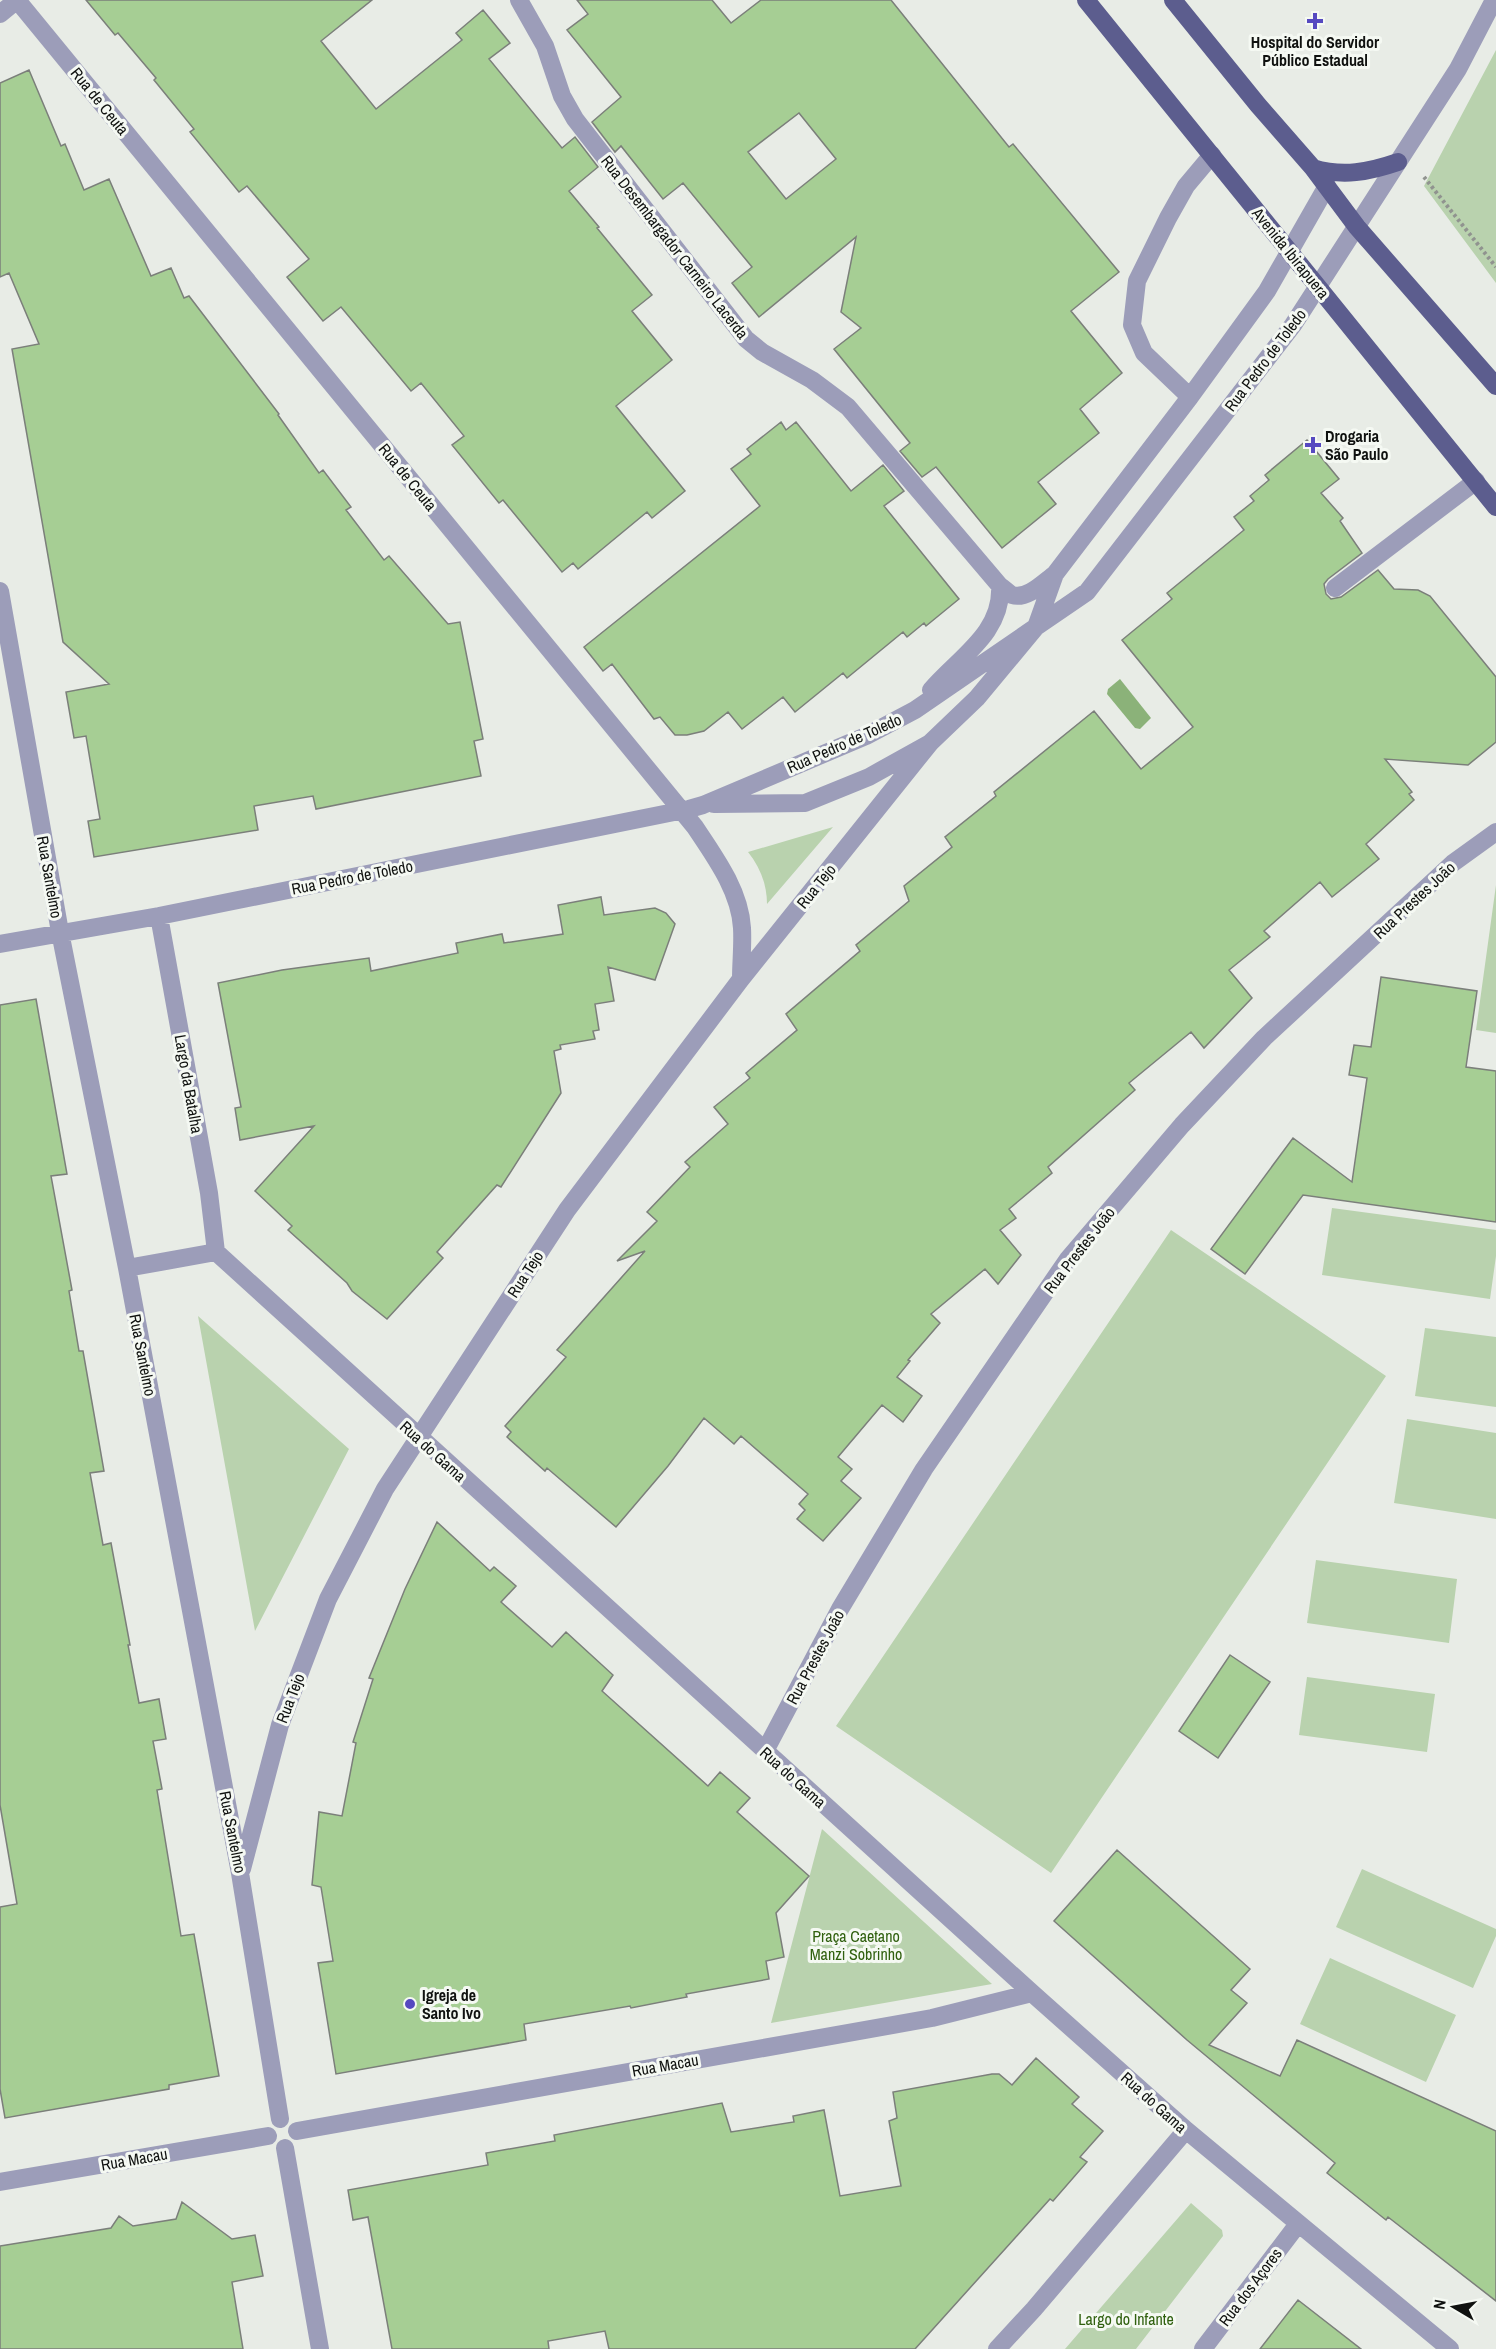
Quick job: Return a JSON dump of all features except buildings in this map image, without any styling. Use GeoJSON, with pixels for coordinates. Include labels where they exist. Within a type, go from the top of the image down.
{"type":"FeatureCollection","features":[{"type":"Feature","properties":{"kind":"main road","name":"Avenida Ibirapuera"},"geometry":{"type":"LineString","coordinates":[[1086,0],[1496,507]]}},
{"type":"Feature","properties":{"kind":"main road"},"geometry":{"type":"LineString","coordinates":[[1173,0],[1258,105],[1313,168],[1357,226],[1496,386]]}},
{"type":"Feature","properties":{"kind":"main road"},"geometry":{"type":"LineString","coordinates":[[1313,168],[1328,173],[1351,174],[1398,162]]}},
{"type":"Feature","properties":{"kind":"street"},"geometry":{"type":"LineString","coordinates":[[0,14],[17,0]]}},
{"type":"Feature","properties":{"kind":"street","name":"Rua de Ceuta"},"geometry":{"type":"LineString","coordinates":[[17,0],[681,810],[714,855],[733,893],[742,926],[741,979]]}},
{"type":"Feature","properties":{"kind":"street","name":"Rua Desembargador Carneiro Lacerda"},"geometry":{"type":"LineString","coordinates":[[519,0],[545,46],[562,96],[576,119],[746,339],[762,352],[812,380],[848,407],[1000,586]]}},
{"type":"Feature","properties":{"kind":"street","name":"Rua Pedro de Toledo"},"geometry":{"type":"LineString","coordinates":[[0,944],[159,916],[703,805],[866,736],[915,710],[1087,592],[1293,325],[1458,69],[1494,0]]}},
{"type":"Feature","properties":{"kind":"street"},"geometry":{"type":"LineString","coordinates":[[1190,397],[1144,353],[1132,325],[1137,281],[1186,186],[1212,155]]}},
{"type":"Feature","properties":{"kind":"street","name":"Rua Pedro de Toledo"},"geometry":{"type":"LineString","coordinates":[[703,805],[805,803],[869,777],[930,743],[977,698],[1036,627],[1055,574],[1190,397],[1267,291],[1327,186]]}},
{"type":"Feature","properties":{"kind":"street"},"geometry":{"type":"LineString","coordinates":[[1335,588],[1476,481]]}},
{"type":"Feature","properties":{"kind":"street"},"geometry":{"type":"LineString","coordinates":[[1000,586],[1012,595],[1021,595],[1031,591],[1055,574]]}},
{"type":"Feature","properties":{"kind":"street"},"geometry":{"type":"LineString","coordinates":[[915,710],[942,678],[989,630],[998,611],[1001,597],[1000,586]]}},
{"type":"Feature","properties":{"kind":"street","name":"Rua Santelmo"},"geometry":{"type":"LineString","coordinates":[[0,591],[60,932],[127,1268],[240,1873],[280,2119]]}},
{"type":"Feature","properties":{"kind":"street","name":"Rua Tejo"},"geometry":{"type":"LineString","coordinates":[[240,1873],[280,1725],[328,1599],[386,1490],[418,1437],[567,1210],[741,979],[930,743]]}},
{"type":"Feature","properties":{"kind":"street","name":"Rua Prestes João"},"geometry":{"type":"LineString","coordinates":[[765,1751],[840,1609],[924,1469],[1068,1259],[1182,1125],[1264,1038],[1453,862],[1496,832]]}},
{"type":"Feature","properties":{"kind":"street","name":"Largo da Batalha"},"geometry":{"type":"LineString","coordinates":[[159,916],[209,1193],[216,1252]]}},
{"type":"Feature","properties":{"kind":"street"},"geometry":{"type":"LineString","coordinates":[[127,1268],[216,1252]]}},
{"type":"Feature","properties":{"kind":"street","name":"Rua do Gama"},"geometry":{"type":"LineString","coordinates":[[216,1252],[1185,2130],[1450,2349]]}},
{"type":"Feature","properties":{"kind":"street","name":"Rua Macau"},"geometry":{"type":"LineString","coordinates":[[297,2131],[932,2018],[1032,1993]]}},
{"type":"Feature","properties":{"kind":"street"},"geometry":{"type":"LineString","coordinates":[[280,2119],[290,2121],[297,2131],[293,2144],[285,2148],[274,2146],[268,2136],[272,2124],[280,2119]]}},
{"type":"Feature","properties":{"kind":"street"},"geometry":{"type":"LineString","coordinates":[[997,2349],[1034,2309],[1185,2130]]}},
{"type":"Feature","properties":{"kind":"street","name":"Rua Macau"},"geometry":{"type":"LineString","coordinates":[[0,2182],[268,2136]]}},
{"type":"Feature","properties":{"kind":"street"},"geometry":{"type":"LineString","coordinates":[[285,2148],[320,2349]]}},
{"type":"Feature","properties":{"kind":"street","name":"Rua dos Açores"},"geometry":{"type":"LineString","coordinates":[[1203,2349],[1298,2224]]}},
{"type":"Feature","properties":{"kind":"path"},"geometry":{"type":"LineString","coordinates":[[1421,174],[1496,267]]}},
{"type":"Feature","properties":{"kind":"green space"},"geometry":{"type":"Polygon","coordinates":[[[1496,50],[1496,283],[1424,186],[1496,50]]]}},
{"type":"Feature","properties":{"kind":"green space"},"geometry":{"type":"Polygon","coordinates":[[[833,827],[767,904],[762,876],[748,852],[833,827]]]}},
{"type":"Feature","properties":{"kind":"green space"},"geometry":{"type":"Polygon","coordinates":[[[1496,885],[1496,1033],[1476,1030],[1496,885]]]}},
{"type":"Feature","properties":{"kind":"green space"},"geometry":{"type":"Polygon","coordinates":[[[1332,1208],[1496,1230],[1496,1256],[1490,1299],[1322,1275],[1332,1208]]]}},
{"type":"Feature","properties":{"kind":"green space"},"geometry":{"type":"Polygon","coordinates":[[[1171,1230],[1386,1376],[1051,1873],[836,1726],[1171,1230]]]}},
{"type":"Feature","properties":{"kind":"green space"},"geometry":{"type":"Polygon","coordinates":[[[198,1316],[349,1449],[255,1631],[198,1316]]]}},
{"type":"Feature","properties":{"kind":"green space"},"geometry":{"type":"Polygon","coordinates":[[[1425,1328],[1496,1337],[1496,1407],[1415,1396],[1425,1328]]]}},
{"type":"Feature","properties":{"kind":"green space"},"geometry":{"type":"Polygon","coordinates":[[[1407,1419],[1496,1433],[1496,1519],[1394,1503],[1407,1419]]]}},
{"type":"Feature","properties":{"kind":"green space"},"geometry":{"type":"Polygon","coordinates":[[[1316,1560],[1457,1579],[1449,1643],[1307,1623],[1316,1560]]]}},
{"type":"Feature","properties":{"kind":"green space"},"geometry":{"type":"Polygon","coordinates":[[[1307,1677],[1435,1694],[1427,1752],[1299,1735],[1307,1677]]]}},
{"type":"Feature","properties":{"kind":"green space","name":"Praça Caetano Manzi Sobrinho"},"geometry":{"type":"Polygon","coordinates":[[[822,1829],[992,1984],[771,2023],[822,1829]]]}},
{"type":"Feature","properties":{"kind":"green space"},"geometry":{"type":"Polygon","coordinates":[[[1362,1869],[1496,1929],[1496,1936],[1473,1988],[1336,1927],[1362,1869]]]}},
{"type":"Feature","properties":{"kind":"green space"},"geometry":{"type":"Polygon","coordinates":[[[1330,1958],[1456,2015],[1426,2082],[1300,2024],[1330,1958]]]}},
{"type":"Feature","properties":{"kind":"green space","name":"Largo do Infante"},"geometry":{"type":"Polygon","coordinates":[[[1191,2203],[1222,2230],[1223,2236],[1136,2349],[1065,2349],[1191,2203]]]}},
{"type":"Feature","properties":{"kind":"shaded area"},"geometry":{"type":"Polygon","coordinates":[[[1120,679],[1151,718],[1140,729],[1135,728],[1107,694],[1108,689],[1120,679]]]}},
{"type":"Feature","properties":{"kind":"place","name":"Hospital do Servidor Público Estadual"},"geometry":{"type":"Point","coordinates":[1315,21]}},
{"type":"Feature","properties":{"kind":"place","name":"Drogaria São Paulo"},"geometry":{"type":"Point","coordinates":[1313,445]}},
{"type":"Feature","properties":{"kind":"place","name":"Igreja de Santo Ivo"},"geometry":{"type":"Point","coordinates":[410,2004]}}]}
